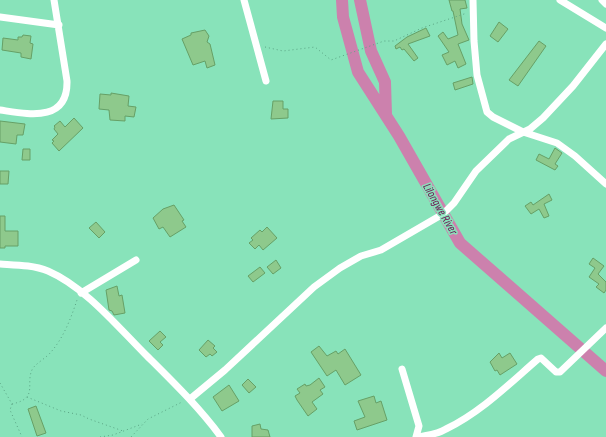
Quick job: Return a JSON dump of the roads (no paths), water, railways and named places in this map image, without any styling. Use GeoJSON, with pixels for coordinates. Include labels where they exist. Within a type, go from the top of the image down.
{"type":"FeatureCollection","features":[{"type":"Feature","properties":{"kind":"street"},"geometry":{"type":"LineString","coordinates":[[0,110],[36,115],[44,114],[58,106],[66,94],[67,81],[54,0]]}},
{"type":"Feature","properties":{"kind":"street"},"geometry":{"type":"LineString","coordinates":[[244,0],[266,81]]}},
{"type":"Feature","properties":{"kind":"street"},"geometry":{"type":"LineString","coordinates":[[473,0],[477,75],[484,106],[487,112],[493,117],[510,124],[523,132],[557,143],[575,156],[606,184]]}},
{"type":"Feature","properties":{"kind":"street"},"geometry":{"type":"LineString","coordinates":[[560,0],[606,28]]}},
{"type":"Feature","properties":{"kind":"street"},"geometry":{"type":"LineString","coordinates":[[602,0],[606,4]]}},
{"type":"Feature","properties":{"kind":"street"},"geometry":{"type":"LineString","coordinates":[[0,18],[59,25]]}},
{"type":"Feature","properties":{"kind":"street"},"geometry":{"type":"LineString","coordinates":[[190,398],[225,370],[314,287],[340,268],[361,256],[381,250],[443,214],[454,203],[476,171],[509,139],[530,129],[543,118],[573,86],[606,44]]}},
{"type":"Feature","properties":{"kind":"street"},"geometry":{"type":"LineString","coordinates":[[81,293],[136,260]]}},
{"type":"Feature","properties":{"kind":"street"},"geometry":{"type":"LineString","coordinates":[[0,264],[38,267],[59,276],[81,293],[107,314],[190,398],[221,437]]}},
{"type":"Feature","properties":{"kind":"street"},"geometry":{"type":"LineString","coordinates":[[419,437],[446,430],[471,414],[491,400],[538,359],[541,358],[556,372],[560,372],[606,328]]}},
{"type":"Feature","properties":{"kind":"street"},"geometry":{"type":"LineString","coordinates":[[402,369],[419,426],[416,437]]}},
{"type":"Feature","properties":{"kind":"waterway","name":"Lilongwe River"},"geometry":{"type":"LineString","coordinates":[[342,0],[343,17],[358,72],[399,136],[460,243],[606,371]]}},
{"type":"Feature","properties":{"kind":"waterway"},"geometry":{"type":"LineString","coordinates":[[360,0],[371,51],[385,82],[386,115]]}}]}
